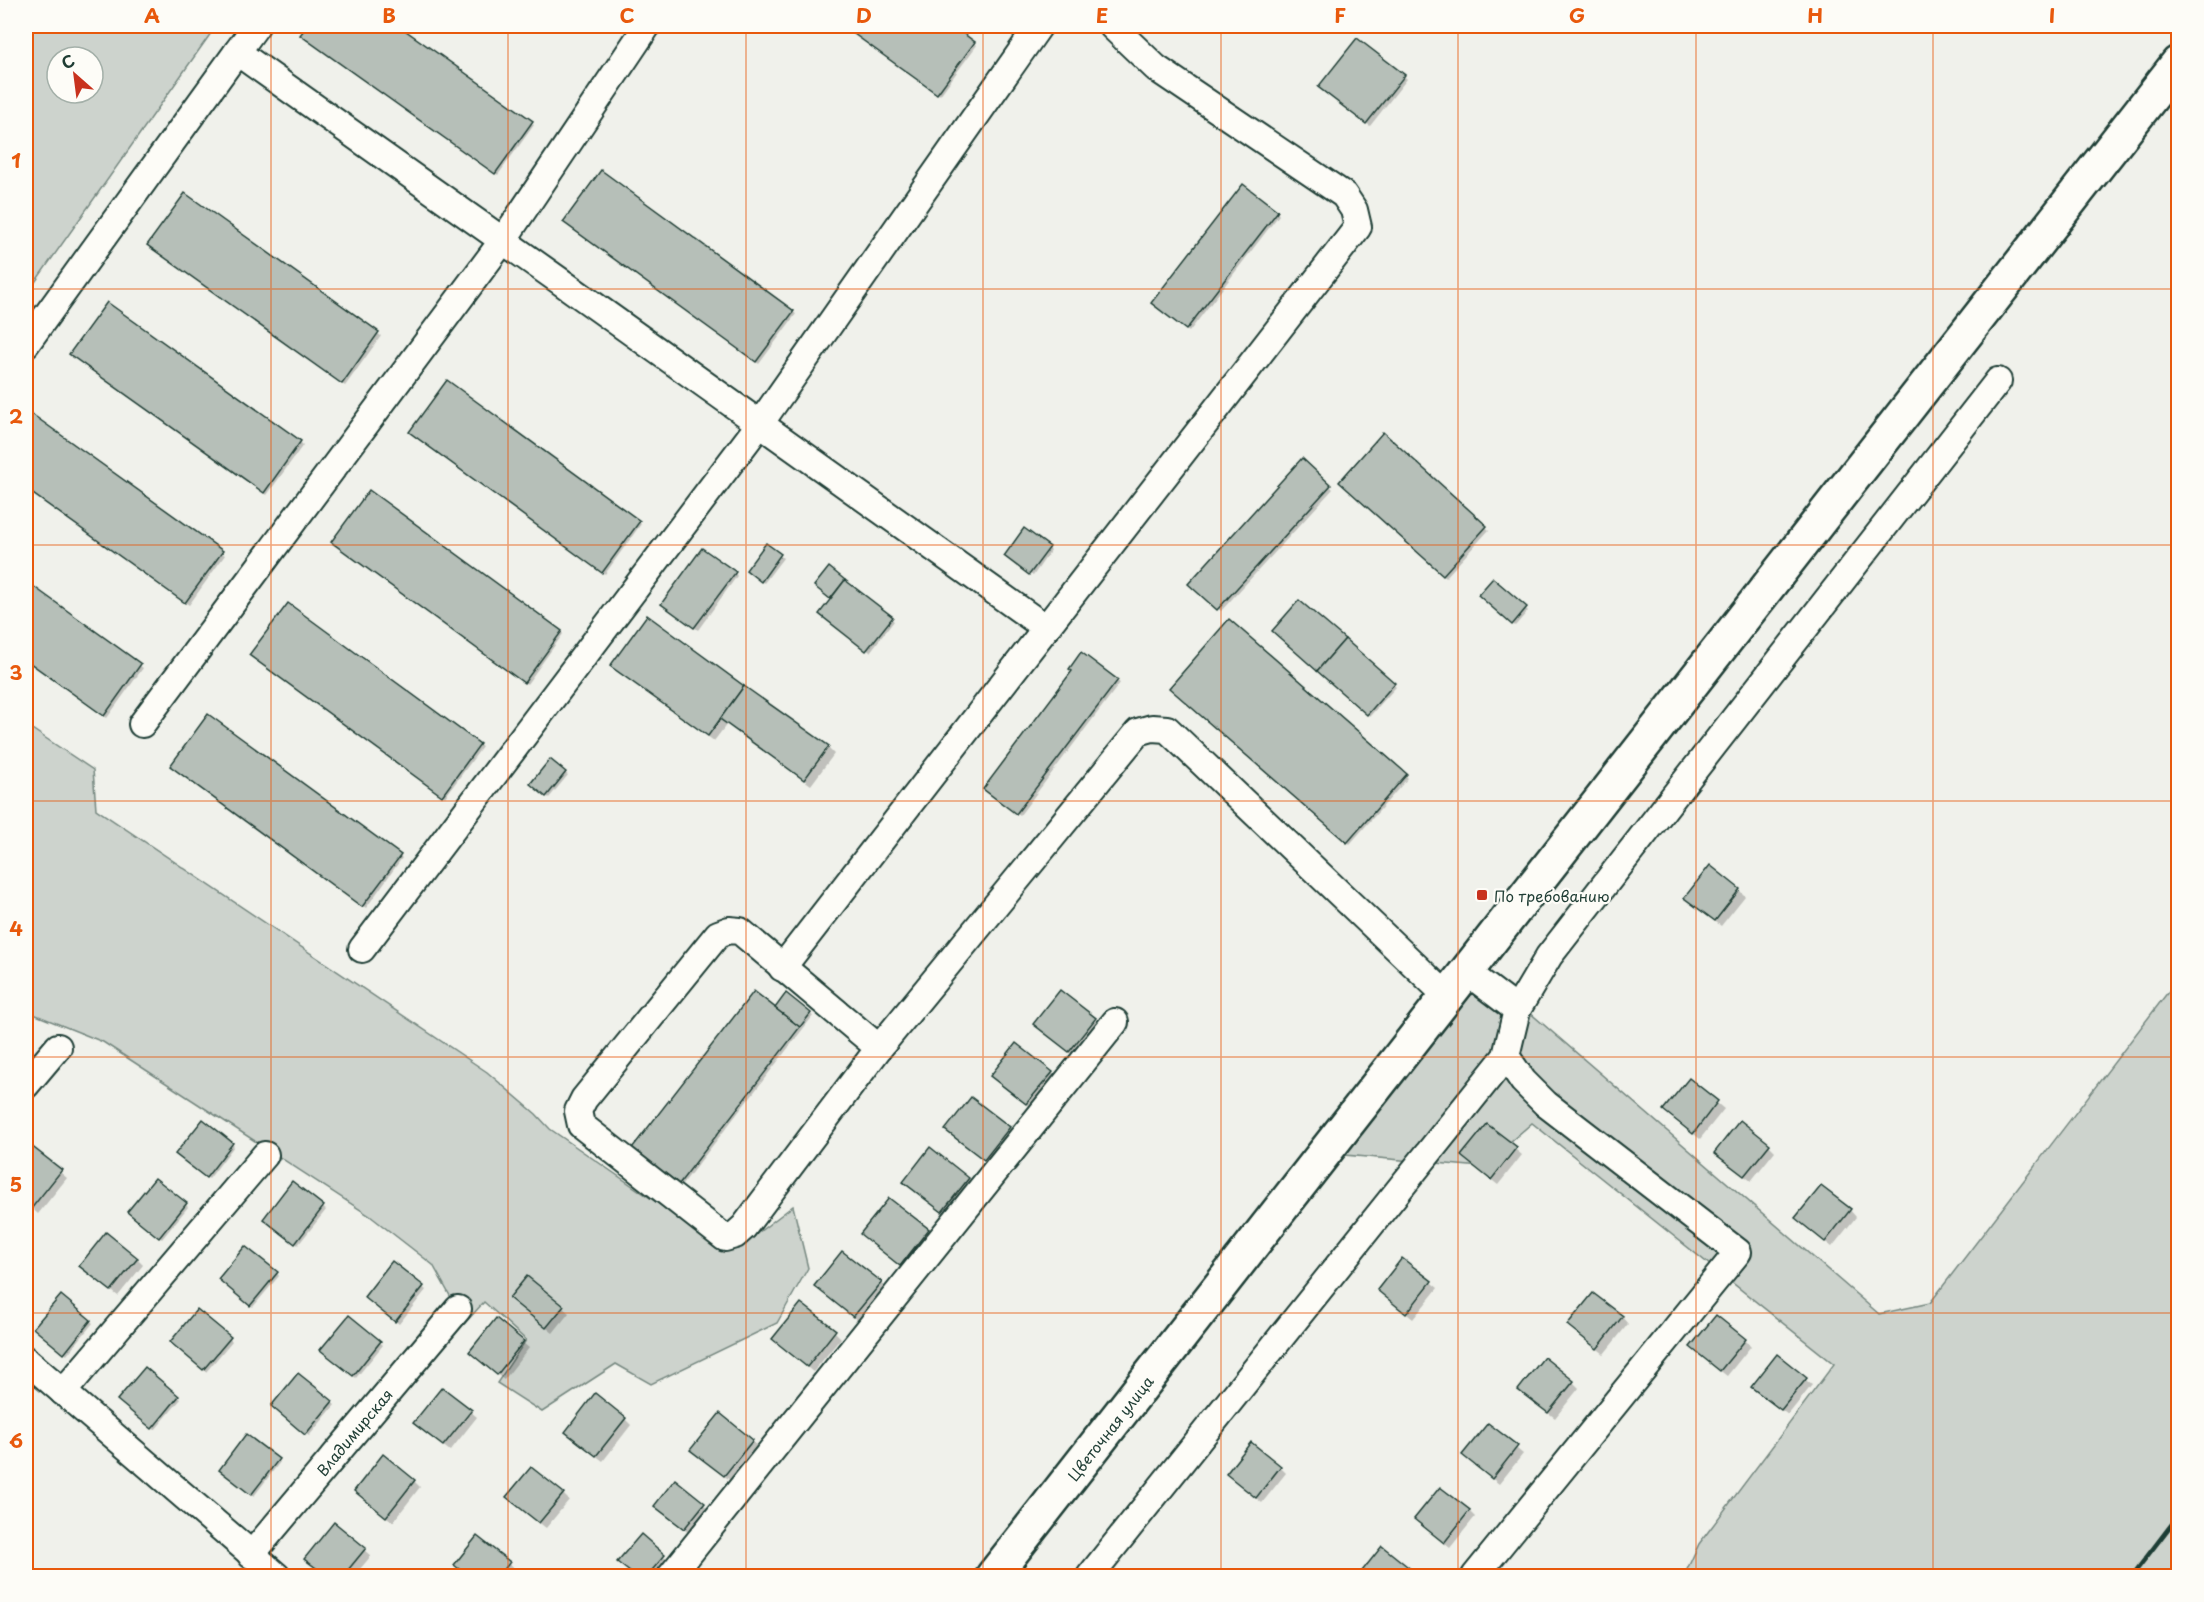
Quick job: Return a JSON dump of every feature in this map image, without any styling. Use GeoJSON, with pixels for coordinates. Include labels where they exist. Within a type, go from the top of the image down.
{"type":"FeatureCollection","features":[{"type":"Feature","properties":{"kind":"main road","name":"Цветочная улица"},"geometry":{"type":"LineString","coordinates":[[993,1576],[1228,1280],[2178,63]]}},
{"type":"Feature","properties":{"kind":"street"},"geometry":{"type":"LineString","coordinates":[[26,344],[256,26]]}},
{"type":"Feature","properties":{"kind":"street"},"geometry":{"type":"LineString","coordinates":[[142,724],[504,239],[647,26]]}},
{"type":"Feature","properties":{"kind":"street"},"geometry":{"type":"LineString","coordinates":[[362,949],[759,425],[1039,26]]}},
{"type":"Feature","properties":{"kind":"street"},"geometry":{"type":"LineString","coordinates":[[782,968],[1358,227],[1354,210],[1344,195],[1156,68],[1112,26]]}},
{"type":"Feature","properties":{"kind":"street"},"geometry":{"type":"LineString","coordinates":[[237,52],[504,239],[759,425],[1046,628]]}},
{"type":"Feature","properties":{"kind":"street"},"geometry":{"type":"LineString","coordinates":[[1090,1576],[1506,1056],[1517,1010],[1549,956],[1998,381]]}},
{"type":"Feature","properties":{"kind":"street"},"geometry":{"type":"LineString","coordinates":[[879,1048],[740,932],[729,930],[718,934],[584,1099],[578,1112],[581,1125],[725,1238],[735,1235],[744,1227],[879,1048],[1138,732],[1152,728],[1167,729],[1457,984],[1517,1010]]}},
{"type":"Feature","properties":{"kind":"street"},"geometry":{"type":"LineString","coordinates":[[671,1576],[1115,1022]]}},
{"type":"Feature","properties":{"kind":"street"},"geometry":{"type":"LineString","coordinates":[[26,1085],[58,1047]]}},
{"type":"Feature","properties":{"kind":"street"},"geometry":{"type":"LineString","coordinates":[[1475,1576],[1738,1252],[1546,1104],[1523,1081],[1506,1056]]}},
{"type":"Feature","properties":{"kind":"street"},"geometry":{"type":"LineString","coordinates":[[63,1392],[265,1155]]}},
{"type":"Feature","properties":{"kind":"street","name":"Владимирская"},"geometry":{"type":"LineString","coordinates":[[251,1555],[458,1309]]}},
{"type":"Feature","properties":{"kind":"street"},"geometry":{"type":"LineString","coordinates":[[26,1360],[277,1576]]}},
{"type":"Feature","properties":{"kind":"shaded area"},"geometry":{"type":"Polygon","coordinates":[[[26,26],[216,26],[26,295],[26,26]]]}},
{"type":"Feature","properties":{"kind":"shaded area"},"geometry":{"type":"Polygon","coordinates":[[[26,725],[93,770],[96,809],[487,1072],[550,1129],[704,1235],[737,1249],[793,1206],[808,1268],[777,1323],[651,1384],[616,1364],[542,1412],[497,1383],[526,1340],[484,1302],[465,1323],[433,1265],[370,1216],[103,1042],[26,1011],[26,725]]]}},
{"type":"Feature","properties":{"kind":"shaded area"},"geometry":{"type":"Polygon","coordinates":[[[1485,974],[1879,1314],[1930,1303],[2178,979],[2178,1576],[1684,1576],[1699,1544],[1834,1364],[1532,1123],[1481,1167],[1345,1155],[1485,974]]]}},
{"type":"Feature","properties":{"kind":"building"},"geometry":{"type":"Polygon","coordinates":[[[307,26],[399,26],[533,121],[495,174],[300,35],[307,26]]]}},
{"type":"Feature","properties":{"kind":"building"},"geometry":{"type":"Polygon","coordinates":[[[843,26],[953,26],[975,42],[937,94],[843,26]]]}},
{"type":"Feature","properties":{"kind":"building"},"geometry":{"type":"Polygon","coordinates":[[[1357,38],[1405,75],[1366,124],[1318,87],[1357,38]]]}},
{"type":"Feature","properties":{"kind":"building"},"geometry":{"type":"Polygon","coordinates":[[[601,170],[794,311],[756,362],[563,222],[601,170]]]}},
{"type":"Feature","properties":{"kind":"building"},"geometry":{"type":"Polygon","coordinates":[[[1243,184],[1278,211],[1186,330],[1151,303],[1243,184]]]}},
{"type":"Feature","properties":{"kind":"building"},"geometry":{"type":"Polygon","coordinates":[[[185,193],[379,332],[342,384],[147,245],[185,193]]]}},
{"type":"Feature","properties":{"kind":"building"},"geometry":{"type":"Polygon","coordinates":[[[107,302],[301,441],[264,493],[69,354],[107,302]]]}},
{"type":"Feature","properties":{"kind":"building"},"geometry":{"type":"Polygon","coordinates":[[[447,380],[640,521],[602,573],[409,432],[447,380]]]}},
{"type":"Feature","properties":{"kind":"building"},"geometry":{"type":"Polygon","coordinates":[[[29,412],[223,551],[185,603],[26,489],[26,416],[29,412]]]}},
{"type":"Feature","properties":{"kind":"building"},"geometry":{"type":"Polygon","coordinates":[[[1383,432],[1487,526],[1443,575],[1339,482],[1383,432]]]}},
{"type":"Feature","properties":{"kind":"building"},"geometry":{"type":"Polygon","coordinates":[[[1302,458],[1331,485],[1217,610],[1188,584],[1302,458]]]}},
{"type":"Feature","properties":{"kind":"building"},"geometry":{"type":"Polygon","coordinates":[[[369,490],[562,631],[524,683],[331,542],[369,490]]]}},
{"type":"Feature","properties":{"kind":"building"},"geometry":{"type":"Polygon","coordinates":[[[1024,528],[1050,547],[1029,575],[1004,556],[1024,528]]]}},
{"type":"Feature","properties":{"kind":"building"},"geometry":{"type":"Polygon","coordinates":[[[766,543],[781,554],[761,582],[746,570],[766,543]]]}},
{"type":"Feature","properties":{"kind":"building"},"geometry":{"type":"Polygon","coordinates":[[[702,548],[736,572],[694,628],[661,604],[702,548]]]}},
{"type":"Feature","properties":{"kind":"building"},"geometry":{"type":"Polygon","coordinates":[[[829,567],[845,580],[830,599],[814,586],[829,567]]]}},
{"type":"Feature","properties":{"kind":"building"},"geometry":{"type":"Polygon","coordinates":[[[1493,578],[1527,607],[1512,625],[1478,595],[1493,578]]]}},
{"type":"Feature","properties":{"kind":"building"},"geometry":{"type":"Polygon","coordinates":[[[845,580],[893,617],[866,651],[819,614],[845,580]]]}},
{"type":"Feature","properties":{"kind":"building"},"geometry":{"type":"Polygon","coordinates":[[[26,581],[141,664],[104,716],[26,660],[26,581]]]}},
{"type":"Feature","properties":{"kind":"building"},"geometry":{"type":"Polygon","coordinates":[[[1299,600],[1345,639],[1317,671],[1272,631],[1299,600]]]}},
{"type":"Feature","properties":{"kind":"building"},"geometry":{"type":"Polygon","coordinates":[[[288,603],[480,744],[442,796],[249,655],[288,603]]]}},
{"type":"Feature","properties":{"kind":"building"},"geometry":{"type":"Polygon","coordinates":[[[647,615],[744,686],[708,736],[610,666],[647,615]]]}},
{"type":"Feature","properties":{"kind":"building"},"geometry":{"type":"Polygon","coordinates":[[[1229,619],[1407,774],[1347,843],[1169,688],[1229,619]]]}},
{"type":"Feature","properties":{"kind":"building"},"geometry":{"type":"Polygon","coordinates":[[[1345,639],[1395,683],[1367,715],[1317,671],[1345,639]]]}},
{"type":"Feature","properties":{"kind":"building"},"geometry":{"type":"Polygon","coordinates":[[[1081,652],[1118,680],[1016,814],[983,789],[1072,671],[1069,669],[1081,652]]]}},
{"type":"Feature","properties":{"kind":"building"},"geometry":{"type":"Polygon","coordinates":[[[744,686],[829,746],[804,780],[720,719],[744,686]]]}},
{"type":"Feature","properties":{"kind":"building"},"geometry":{"type":"Polygon","coordinates":[[[208,714],[401,855],[362,907],[170,766],[208,714]]]}},
{"type":"Feature","properties":{"kind":"building"},"geometry":{"type":"Polygon","coordinates":[[[550,759],[566,772],[546,797],[530,784],[550,759]]]}},
{"type":"Feature","properties":{"kind":"building"},"geometry":{"type":"Polygon","coordinates":[[[1710,865],[1740,889],[1715,921],[1684,898],[1710,865]]]}},
{"type":"Feature","properties":{"kind":"building"},"geometry":{"type":"Polygon","coordinates":[[[1060,990],[1096,1018],[1069,1052],[1033,1024],[1060,990]]]}},
{"type":"Feature","properties":{"kind":"building"},"geometry":{"type":"Polygon","coordinates":[[[754,991],[800,1027],[679,1184],[632,1148],[754,991]]]}},
{"type":"Feature","properties":{"kind":"building"},"geometry":{"type":"Polygon","coordinates":[[[786,993],[811,1013],[800,1027],[775,1008],[786,993]]]}},
{"type":"Feature","properties":{"kind":"building"},"geometry":{"type":"Polygon","coordinates":[[[1016,1043],[1053,1072],[1026,1104],[990,1076],[1016,1043]]]}},
{"type":"Feature","properties":{"kind":"building"},"geometry":{"type":"Polygon","coordinates":[[[1689,1078],[1718,1101],[1693,1134],[1663,1110],[1689,1078]]]}},
{"type":"Feature","properties":{"kind":"building"},"geometry":{"type":"Polygon","coordinates":[[[971,1097],[1010,1127],[984,1160],[945,1130],[971,1097]]]}},
{"type":"Feature","properties":{"kind":"building"},"geometry":{"type":"Polygon","coordinates":[[[203,1119],[233,1143],[206,1178],[175,1154],[203,1119]]]}},
{"type":"Feature","properties":{"kind":"building"},"geometry":{"type":"Polygon","coordinates":[[[1740,1120],[1770,1144],[1744,1176],[1714,1153],[1740,1120]]]}},
{"type":"Feature","properties":{"kind":"building"},"geometry":{"type":"Polygon","coordinates":[[[1487,1124],[1517,1147],[1491,1180],[1461,1156],[1487,1124]]]}},
{"type":"Feature","properties":{"kind":"building"},"geometry":{"type":"Polygon","coordinates":[[[30,1145],[62,1170],[31,1209],[26,1204],[26,1150],[30,1145]]]}},
{"type":"Feature","properties":{"kind":"building"},"geometry":{"type":"Polygon","coordinates":[[[930,1147],[969,1178],[942,1212],[903,1182],[930,1147]]]}},
{"type":"Feature","properties":{"kind":"building"},"geometry":{"type":"Polygon","coordinates":[[[155,1178],[187,1203],[159,1238],[127,1212],[155,1178]]]}},
{"type":"Feature","properties":{"kind":"building"},"geometry":{"type":"Polygon","coordinates":[[[292,1181],[324,1206],[295,1244],[263,1219],[292,1181]]]}},
{"type":"Feature","properties":{"kind":"building"},"geometry":{"type":"Polygon","coordinates":[[[1821,1186],[1851,1209],[1825,1242],[1795,1218],[1821,1186]]]}},
{"type":"Feature","properties":{"kind":"building"},"geometry":{"type":"Polygon","coordinates":[[[889,1198],[929,1229],[900,1266],[860,1234],[889,1198]]]}},
{"type":"Feature","properties":{"kind":"building"},"geometry":{"type":"Polygon","coordinates":[[[106,1232],[138,1258],[111,1291],[79,1266],[106,1232]]]}},
{"type":"Feature","properties":{"kind":"building"},"geometry":{"type":"Polygon","coordinates":[[[245,1246],[278,1272],[250,1306],[218,1279],[245,1246]]]}},
{"type":"Feature","properties":{"kind":"building"},"geometry":{"type":"Polygon","coordinates":[[[842,1251],[882,1282],[853,1317],[814,1286],[842,1251]]]}},
{"type":"Feature","properties":{"kind":"building"},"geometry":{"type":"Polygon","coordinates":[[[1402,1258],[1432,1281],[1406,1314],[1377,1290],[1402,1258]]]}},
{"type":"Feature","properties":{"kind":"building"},"geometry":{"type":"Polygon","coordinates":[[[392,1261],[424,1286],[395,1322],[364,1297],[392,1261]]]}},
{"type":"Feature","properties":{"kind":"building"},"geometry":{"type":"Polygon","coordinates":[[[527,1276],[564,1306],[546,1328],[509,1298],[527,1276]]]}},
{"type":"Feature","properties":{"kind":"building"},"geometry":{"type":"Polygon","coordinates":[[[1593,1293],[1623,1316],[1597,1349],[1567,1325],[1593,1293]]]}},
{"type":"Feature","properties":{"kind":"building"},"geometry":{"type":"Polygon","coordinates":[[[61,1295],[91,1320],[64,1354],[33,1328],[61,1295]]]}},
{"type":"Feature","properties":{"kind":"building"},"geometry":{"type":"Polygon","coordinates":[[[801,1303],[836,1330],[807,1367],[772,1339],[801,1303]]]}},
{"type":"Feature","properties":{"kind":"building"},"geometry":{"type":"Polygon","coordinates":[[[197,1309],[231,1337],[203,1370],[170,1342],[197,1309]]]}},
{"type":"Feature","properties":{"kind":"building"},"geometry":{"type":"Polygon","coordinates":[[[349,1315],[381,1341],[353,1376],[320,1350],[349,1315]]]}},
{"type":"Feature","properties":{"kind":"building"},"geometry":{"type":"Polygon","coordinates":[[[1716,1315],[1746,1339],[1720,1371],[1690,1347],[1716,1315]]]}},
{"type":"Feature","properties":{"kind":"building"},"geometry":{"type":"Polygon","coordinates":[[[496,1318],[524,1341],[497,1375],[469,1352],[496,1318]]]}},
{"type":"Feature","properties":{"kind":"building"},"geometry":{"type":"Polygon","coordinates":[[[1777,1354],[1807,1378],[1781,1410],[1751,1387],[1777,1354]]]}},
{"type":"Feature","properties":{"kind":"building"},"geometry":{"type":"Polygon","coordinates":[[[1544,1357],[1574,1381],[1548,1413],[1518,1390],[1544,1357]]]}},
{"type":"Feature","properties":{"kind":"building"},"geometry":{"type":"Polygon","coordinates":[[[145,1367],[179,1396],[152,1429],[117,1400],[145,1367]]]}},
{"type":"Feature","properties":{"kind":"building"},"geometry":{"type":"Polygon","coordinates":[[[298,1373],[333,1401],[305,1435],[271,1406],[298,1373]]]}},
{"type":"Feature","properties":{"kind":"building"},"geometry":{"type":"Polygon","coordinates":[[[442,1387],[472,1410],[443,1446],[413,1423],[442,1387]]]}},
{"type":"Feature","properties":{"kind":"building"},"geometry":{"type":"Polygon","coordinates":[[[595,1393],[626,1418],[596,1456],[565,1432],[595,1393]]]}},
{"type":"Feature","properties":{"kind":"building"},"geometry":{"type":"Polygon","coordinates":[[[720,1413],[753,1440],[724,1476],[690,1450],[720,1413]]]}},
{"type":"Feature","properties":{"kind":"building"},"geometry":{"type":"Polygon","coordinates":[[[1488,1423],[1518,1446],[1492,1479],[1462,1455],[1488,1423]]]}},
{"type":"Feature","properties":{"kind":"building"},"geometry":{"type":"Polygon","coordinates":[[[246,1434],[279,1459],[251,1495],[219,1470],[246,1434]]]}},
{"type":"Feature","properties":{"kind":"building"},"geometry":{"type":"Polygon","coordinates":[[[1251,1442],[1281,1466],[1256,1498],[1226,1474],[1251,1442]]]}},
{"type":"Feature","properties":{"kind":"building"},"geometry":{"type":"Polygon","coordinates":[[[383,1454],[415,1480],[386,1517],[354,1491],[383,1454]]]}},
{"type":"Feature","properties":{"kind":"building"},"geometry":{"type":"Polygon","coordinates":[[[531,1467],[564,1493],[539,1523],[506,1497],[531,1467]]]}},
{"type":"Feature","properties":{"kind":"building"},"geometry":{"type":"Polygon","coordinates":[[[675,1479],[705,1503],[684,1529],[654,1506],[675,1479]]]}},
{"type":"Feature","properties":{"kind":"building"},"geometry":{"type":"Polygon","coordinates":[[[1440,1487],[1470,1510],[1444,1543],[1414,1519],[1440,1487]]]}},
{"type":"Feature","properties":{"kind":"building"},"geometry":{"type":"Polygon","coordinates":[[[334,1522],[366,1548],[343,1576],[327,1576],[304,1559],[334,1522]]]}},
{"type":"Feature","properties":{"kind":"building"},"geometry":{"type":"Polygon","coordinates":[[[641,1534],[665,1555],[647,1576],[635,1576],[617,1562],[641,1534]]]}},
{"type":"Feature","properties":{"kind":"building"},"geometry":{"type":"Polygon","coordinates":[[[477,1536],[510,1562],[499,1576],[468,1576],[454,1565],[477,1536]]]}},
{"type":"Feature","properties":{"kind":"building"},"geometry":{"type":"Polygon","coordinates":[[[1382,1546],[1412,1570],[1407,1576],[1358,1576],[1382,1546]]]}},
{"type":"Feature","properties":{"kind":"railway"},"geometry":{"type":"LineString","coordinates":[[2132,1576],[2178,1516]]}},
{"type":"Feature","properties":{"kind":"place","name":"По требованию"},"geometry":{"type":"Point","coordinates":[1482,895]}}]}
